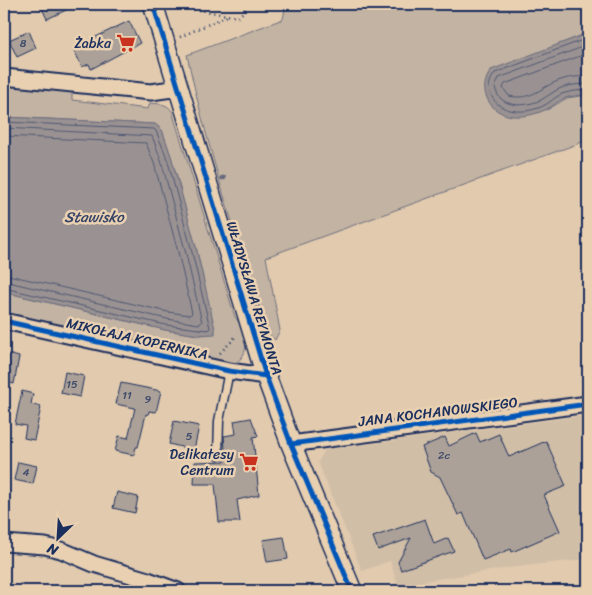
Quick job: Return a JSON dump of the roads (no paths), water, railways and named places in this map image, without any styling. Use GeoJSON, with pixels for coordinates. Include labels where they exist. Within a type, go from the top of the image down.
{"type":"FeatureCollection","features":[{"type":"Feature","properties":{"kind":"street","name":"WŁADYSŁAWA REYMONTA"},"geometry":{"type":"LineString","coordinates":[[153,4],[266,376],[291,444],[352,591]]}},
{"type":"Feature","properties":{"kind":"street"},"geometry":{"type":"LineString","coordinates":[[4,77],[151,92],[179,88]]}},
{"type":"Feature","properties":{"kind":"street","name":"MIKOŁAJA KOPERNIKA"},"geometry":{"type":"LineString","coordinates":[[4,321],[229,371],[266,376]]}},
{"type":"Feature","properties":{"kind":"street","name":"JANA KOCHANOWSKIEGO"},"geometry":{"type":"LineString","coordinates":[[291,444],[588,404]]}},
{"type":"Feature","properties":{"kind":"street"},"geometry":{"type":"LineString","coordinates":[[4,543],[45,546],[61,550],[101,566],[178,591]]}},
{"type":"Feature","properties":{"kind":"lane"},"geometry":{"type":"LineString","coordinates":[[218,455],[219,421],[229,371]]}},
{"type":"Feature","properties":{"kind":"water"},"geometry":{"type":"Polygon","coordinates":[[[588,33],[588,95],[565,98],[538,113],[523,116],[507,115],[494,108],[489,102],[485,93],[485,86],[491,70],[588,33]]]}},
{"type":"Feature","properties":{"kind":"water","name":"Stawisko"},"geometry":{"type":"Polygon","coordinates":[[[4,117],[155,124],[162,130],[196,247],[215,334],[199,335],[165,330],[4,292],[4,117]]]}},
{"type":"Feature","properties":{"kind":"place","name":"Żabka"},"geometry":{"type":"Point","coordinates":[126,43]}},
{"type":"Feature","properties":{"kind":"place","name":"Delikatesy Centrum"},"geometry":{"type":"Point","coordinates":[249,462]}}]}
